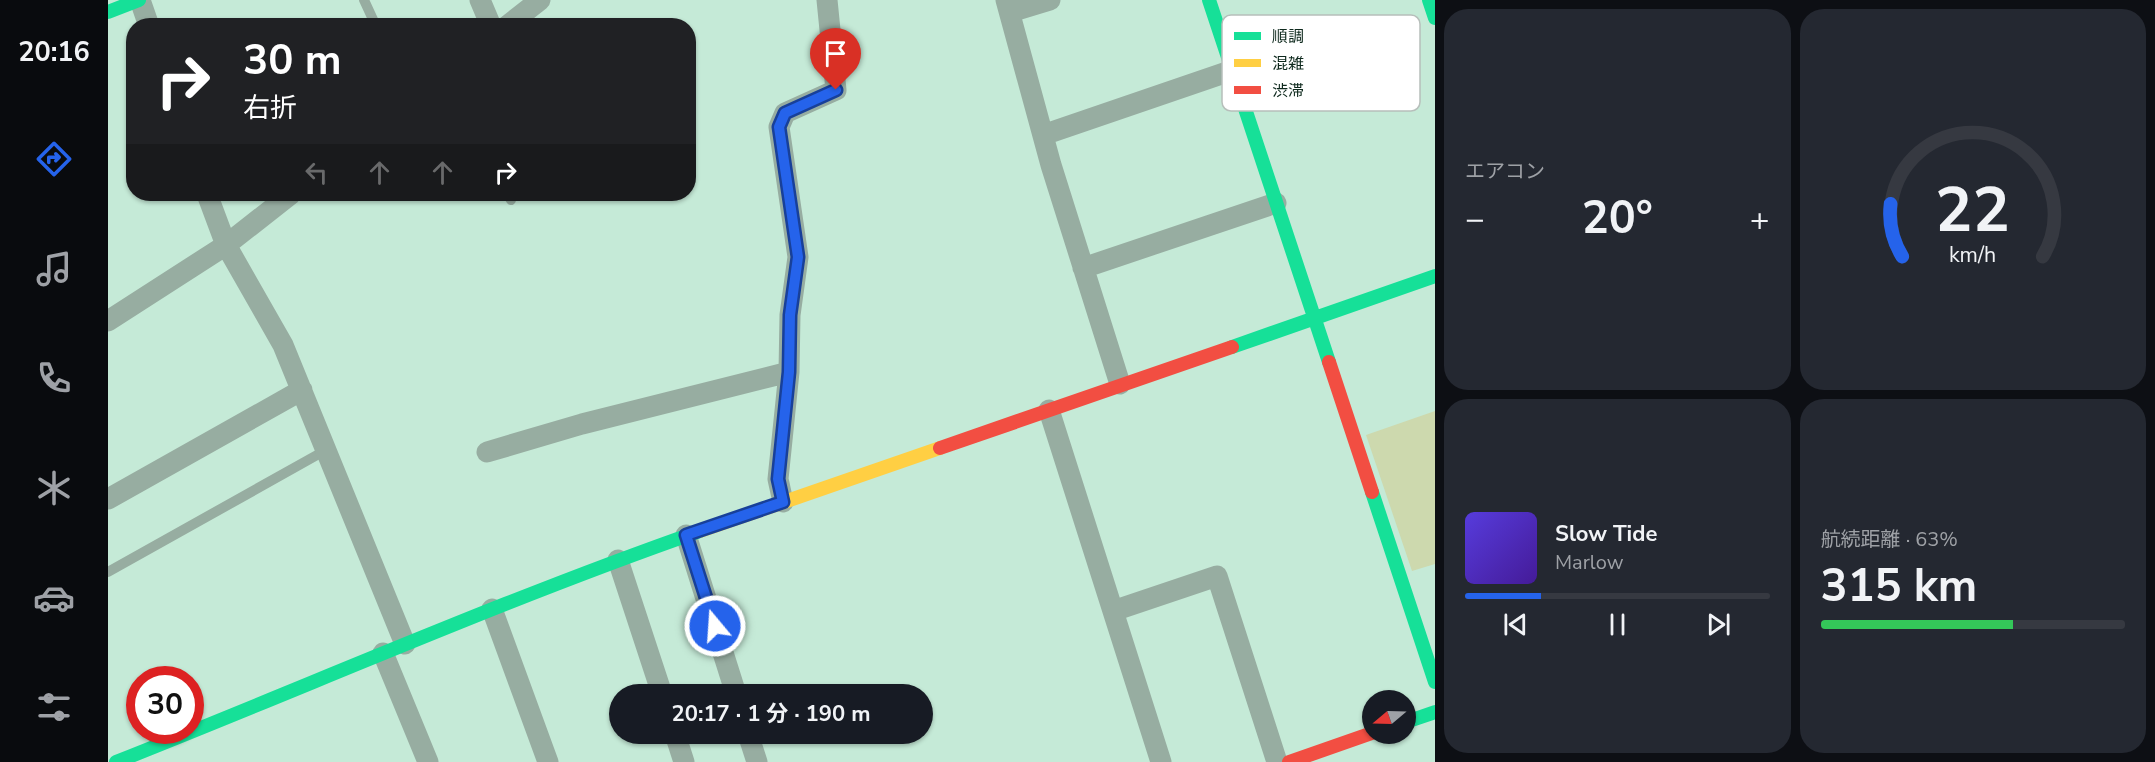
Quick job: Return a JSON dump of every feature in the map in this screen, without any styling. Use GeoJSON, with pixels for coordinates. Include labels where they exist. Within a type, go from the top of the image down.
{"type":"FeatureCollection","features":[{"type":"Feature","properties":{"kind":"street"},"geometry":{"type":"LineString","coordinates":[[108,12],[140,0],[146,18]]}},
{"type":"Feature","properties":{"kind":"street"},"geometry":{"type":"LineString","coordinates":[[480,0],[488,18]]}},
{"type":"Feature","properties":{"kind":"street"},"geometry":{"type":"LineString","coordinates":[[517,18],[540,0]]}},
{"type":"Feature","properties":{"kind":"street"},"geometry":{"type":"LineString","coordinates":[[783,502],[778,479],[789,372],[790,315],[798,257],[779,127],[785,113],[836,90],[827,0]]}},
{"type":"Feature","properties":{"kind":"street"},"geometry":{"type":"LineString","coordinates":[[1050,0],[1008,6],[1043,135],[1120,384]]}},
{"type":"Feature","properties":{"kind":"street"},"geometry":{"type":"LineString","coordinates":[[1209,0],[1222,38]]}},
{"type":"Feature","properties":{"kind":"street"},"geometry":{"type":"LineString","coordinates":[[1429,0],[1435,18]]}},
{"type":"Feature","properties":{"kind":"street"},"geometry":{"type":"LineString","coordinates":[[1043,135],[1222,74]]}},
{"type":"Feature","properties":{"kind":"street"},"geometry":{"type":"LineString","coordinates":[[1246,111],[1435,682]]}},
{"type":"Feature","properties":{"kind":"street"},"geometry":{"type":"LineString","coordinates":[[210,201],[226,245],[283,345],[405,644]]}},
{"type":"Feature","properties":{"kind":"street"},"geometry":{"type":"LineString","coordinates":[[108,321],[226,245],[282,201]]}},
{"type":"Feature","properties":{"kind":"street"},"geometry":{"type":"LineString","coordinates":[[1083,268],[1276,203]]}},
{"type":"Feature","properties":{"kind":"street"},"geometry":{"type":"LineString","coordinates":[[116,762],[618,560],[1435,276]]}},
{"type":"Feature","properties":{"kind":"street"},"geometry":{"type":"LineString","coordinates":[[487,452],[582,424],[789,372]]}},
{"type":"Feature","properties":{"kind":"street"},"geometry":{"type":"LineString","coordinates":[[108,499],[302,390]]}},
{"type":"Feature","properties":{"kind":"street"},"geometry":{"type":"LineString","coordinates":[[1049,410],[1161,762]]}},
{"type":"Feature","properties":{"kind":"street"},"geometry":{"type":"LineString","coordinates":[[686,535],[733,684]]}},
{"type":"Feature","properties":{"kind":"street"},"geometry":{"type":"LineString","coordinates":[[618,560],[659,684]]}},
{"type":"Feature","properties":{"kind":"street"},"geometry":{"type":"LineString","coordinates":[[1113,611],[1217,576],[1277,762]]}},
{"type":"Feature","properties":{"kind":"street"},"geometry":{"type":"LineString","coordinates":[[492,609],[548,762]]}},
{"type":"Feature","properties":{"kind":"street"},"geometry":{"type":"LineString","coordinates":[[383,653],[428,762]]}},
{"type":"Feature","properties":{"kind":"street"},"geometry":{"type":"LineString","coordinates":[[1416,719],[1435,712]]}},
{"type":"Feature","properties":{"kind":"street"},"geometry":{"type":"LineString","coordinates":[[1289,762],[1362,736]]}},
{"type":"Feature","properties":{"kind":"street"},"geometry":{"type":"LineString","coordinates":[[678,744],[684,762]]}},
{"type":"Feature","properties":{"kind":"street"},"geometry":{"type":"LineString","coordinates":[[752,744],[758,762]]}},
{"type":"Feature","properties":{"kind":"lane"},"geometry":{"type":"LineString","coordinates":[[364,0],[372,18]]}},
{"type":"Feature","properties":{"kind":"lane"},"geometry":{"type":"LineString","coordinates":[[108,572],[326,450]]}},
{"type":"Feature","properties":{"kind":"green space"},"geometry":{"type":"Polygon","coordinates":[[[1435,411],[1435,564],[1412,571],[1366,435],[1435,411]]]}},
{"type":"Feature","properties":{"kind":"traffic: fast"},"geometry":{"type":"LineString","coordinates":[[108,12],[139,0]]}},
{"type":"Feature","properties":{"kind":"traffic: fast"},"geometry":{"type":"LineString","coordinates":[[1209,0],[1222,39]]}},
{"type":"Feature","properties":{"kind":"traffic: fast"},"geometry":{"type":"LineString","coordinates":[[1429,0],[1435,18]]}},
{"type":"Feature","properties":{"kind":"traffic: fast"},"geometry":{"type":"LineString","coordinates":[[1246,111],[1329,362]]}},
{"type":"Feature","properties":{"kind":"traffic: fast"},"geometry":{"type":"LineString","coordinates":[[1232,347],[1435,276]]}},
{"type":"Feature","properties":{"kind":"traffic: fast"},"geometry":{"type":"LineString","coordinates":[[1372,492],[1435,682]]}},
{"type":"Feature","properties":{"kind":"traffic: fast"},"geometry":{"type":"LineString","coordinates":[[116,762],[553,585],[700,531]]}},
{"type":"Feature","properties":{"kind":"traffic: fast"},"geometry":{"type":"LineString","coordinates":[[1416,719],[1435,712]]}},
{"type":"Feature","properties":{"kind":"traffic: slow"},"geometry":{"type":"LineString","coordinates":[[700,531],[940,448]]}},
{"type":"Feature","properties":{"kind":"traffic: jam"},"geometry":{"type":"LineString","coordinates":[[940,448],[1232,347]]}},
{"type":"Feature","properties":{"kind":"traffic: jam"},"geometry":{"type":"LineString","coordinates":[[1329,362],[1372,492]]}},
{"type":"Feature","properties":{"kind":"traffic: jam"},"geometry":{"type":"LineString","coordinates":[[1289,762],[1362,736]]}},
{"type":"Feature","properties":{"kind":"route"},"geometry":{"type":"LineString","coordinates":[[715,626],[686,535],[783,502],[778,479],[789,372],[790,315],[798,257],[779,127],[785,113],[836,90]]}}]}
